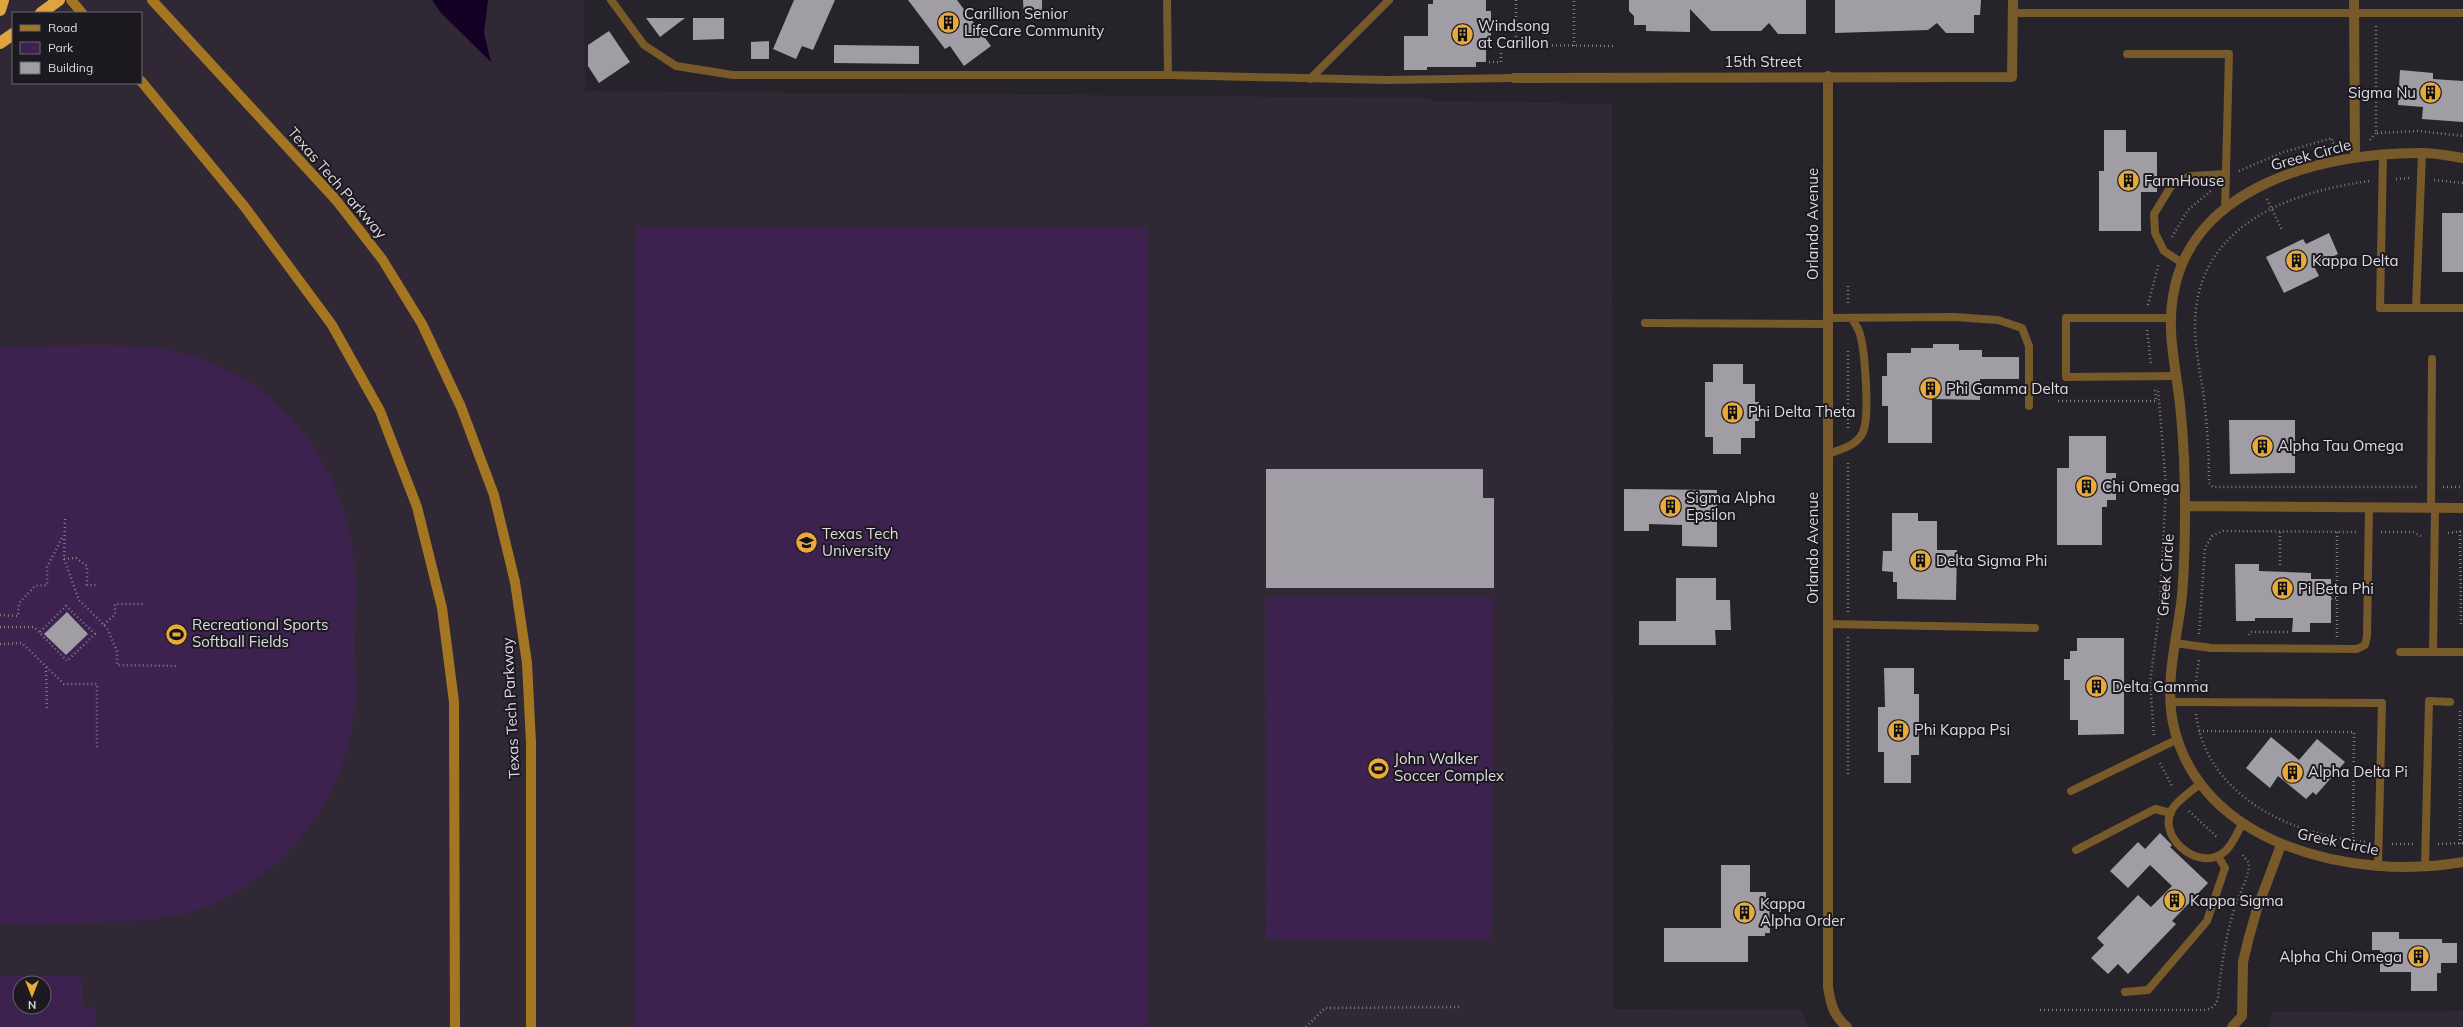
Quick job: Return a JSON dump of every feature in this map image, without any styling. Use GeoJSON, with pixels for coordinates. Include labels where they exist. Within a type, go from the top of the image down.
{"type":"FeatureCollection","features":[{"type":"Feature","properties":{"kind":"highway"},"geometry":{"type":"LineString","coordinates":[[0,10],[3,0]]}},
{"type":"Feature","properties":{"kind":"highway"},"geometry":{"type":"LineString","coordinates":[[42,12],[59,0]]}},
{"type":"Feature","properties":{"kind":"highway"},"geometry":{"type":"LineString","coordinates":[[0,43],[12,35]]}},
{"type":"Feature","properties":{"kind":"main road"},"geometry":{"type":"LineString","coordinates":[[71,0],[81,12]]}},
{"type":"Feature","properties":{"kind":"main road","name":"Texas Tech Parkway"},"geometry":{"type":"LineString","coordinates":[[152,0],[336,200],[382,259],[422,324],[461,407],[494,495],[515,582],[527,663],[531,751],[531,1027]]}},
{"type":"Feature","properties":{"kind":"main road"},"geometry":{"type":"LineString","coordinates":[[142,82],[244,206],[332,325],[380,411],[417,507],[442,608],[454,702],[455,1027]]}},
{"type":"Feature","properties":{"kind":"street"},"geometry":{"type":"LineString","coordinates":[[2013,0],[2013,14]]}},
{"type":"Feature","properties":{"kind":"street"},"geometry":{"type":"LineString","coordinates":[[2354,0],[2355,157]]}},
{"type":"Feature","properties":{"kind":"street","name":"15th Street"},"geometry":{"type":"LineString","coordinates":[[1514,78],[1828,76],[2012,77],[2013,14]]}},
{"type":"Feature","properties":{"kind":"street","name":"Orlando Avenue"},"geometry":{"type":"LineString","coordinates":[[1828,76],[1828,987],[1831,1007],[1837,1018],[1848,1027]]}},
{"type":"Feature","properties":{"kind":"street","name":"Greek Circle"},"geometry":{"type":"LineString","coordinates":[[2463,158],[2422,153],[2355,157],[2280,176],[2261,186],[2243,196],[2225,209],[2198,236],[2182,263],[2173,295],[2171,318],[2171,332],[2181,415],[2185,506],[2181,601],[2175,643],[2171,702],[2172,721],[2178,740],[2194,774],[2219,806],[2243,823],[2281,845],[2325,858],[2378,867],[2425,867],[2463,862]]}},
{"type":"Feature","properties":{"kind":"street"},"geometry":{"type":"LineString","coordinates":[[2185,506],[2463,508]]}},
{"type":"Feature","properties":{"kind":"street"},"geometry":{"type":"LineString","coordinates":[[2232,1027],[2240,1020],[2244,962],[2249,937],[2257,909],[2281,845]]}},
{"type":"Feature","properties":{"kind":"lane"},"geometry":{"type":"LineString","coordinates":[[611,0],[644,45],[676,66],[732,75],[1168,75],[1386,80],[1514,78]]}},
{"type":"Feature","properties":{"kind":"lane"},"geometry":{"type":"LineString","coordinates":[[1167,0],[1168,75]]}},
{"type":"Feature","properties":{"kind":"lane"},"geometry":{"type":"LineString","coordinates":[[1310,79],[1389,0]]}},
{"type":"Feature","properties":{"kind":"lane"},"geometry":{"type":"LineString","coordinates":[[2013,14],[2463,13]]}},
{"type":"Feature","properties":{"kind":"lane"},"geometry":{"type":"LineString","coordinates":[[2127,54],[2229,54],[2225,209]]}},
{"type":"Feature","properties":{"kind":"lane"},"geometry":{"type":"LineString","coordinates":[[2416,308],[2422,153]]}},
{"type":"Feature","properties":{"kind":"lane"},"geometry":{"type":"LineString","coordinates":[[2383,155],[2380,308],[2463,308]]}},
{"type":"Feature","properties":{"kind":"lane"},"geometry":{"type":"LineString","coordinates":[[2182,263],[2164,251],[2155,233],[2154,214],[2173,183],[2191,176],[2226,174]]}},
{"type":"Feature","properties":{"kind":"lane"},"geometry":{"type":"LineString","coordinates":[[1645,323],[1828,321],[1850,318],[1954,317],[1998,320],[2022,328],[2029,346],[2029,406]]}},
{"type":"Feature","properties":{"kind":"lane"},"geometry":{"type":"LineString","coordinates":[[1828,454],[1853,445],[1864,432],[1866,402],[1865,367],[1859,332],[1850,318]]}},
{"type":"Feature","properties":{"kind":"lane"},"geometry":{"type":"LineString","coordinates":[[2171,318],[2066,318],[2066,377],[2176,376]]}},
{"type":"Feature","properties":{"kind":"lane"},"geometry":{"type":"LineString","coordinates":[[2432,359],[2431,488],[2434,536],[2433,652]]}},
{"type":"Feature","properties":{"kind":"lane"},"geometry":{"type":"LineString","coordinates":[[2175,643],[2201,646],[2337,649],[2357,649],[2365,645],[2367,636],[2369,508]]}},
{"type":"Feature","properties":{"kind":"lane"},"geometry":{"type":"LineString","coordinates":[[1828,624],[1848,623],[2035,628]]}},
{"type":"Feature","properties":{"kind":"lane"},"geometry":{"type":"LineString","coordinates":[[2400,652],[2463,652]]}},
{"type":"Feature","properties":{"kind":"lane"},"geometry":{"type":"LineString","coordinates":[[2171,702],[2382,703],[2378,867]]}},
{"type":"Feature","properties":{"kind":"lane"},"geometry":{"type":"LineString","coordinates":[[2425,867],[2429,702],[2450,702]]}},
{"type":"Feature","properties":{"kind":"lane"},"geometry":{"type":"LineString","coordinates":[[2071,791],[2178,740]]}},
{"type":"Feature","properties":{"kind":"lane"},"geometry":{"type":"LineString","coordinates":[[2201,783],[2172,808],[2169,822],[2171,835],[2179,846],[2192,855],[2206,858],[2218,856],[2229,846],[2243,823]]}},
{"type":"Feature","properties":{"kind":"lane"},"geometry":{"type":"LineString","coordinates":[[2076,850],[2155,809],[2171,813]]}},
{"type":"Feature","properties":{"kind":"lane"},"geometry":{"type":"LineString","coordinates":[[2125,992],[2148,990],[2207,921],[2225,868],[2218,856]]}},
{"type":"Feature","properties":{"kind":"path"},"geometry":{"type":"LineString","coordinates":[[1516,0],[1516,45]]}},
{"type":"Feature","properties":{"kind":"path"},"geometry":{"type":"LineString","coordinates":[[1574,0],[1574,46]]}},
{"type":"Feature","properties":{"kind":"path"},"geometry":{"type":"LineString","coordinates":[[2376,14],[2376,133],[2418,131],[2463,136]]}},
{"type":"Feature","properties":{"kind":"path"},"geometry":{"type":"LineString","coordinates":[[1489,62],[1501,62],[1501,45],[1614,46]]}},
{"type":"Feature","properties":{"kind":"path"},"geometry":{"type":"LineString","coordinates":[[2463,183],[2421,179],[2382,180],[2334,187],[2297,197],[2271,208],[2238,229],[2224,244],[2206,273],[2199,294],[2195,331],[2206,428],[2209,482],[2214,487],[2463,488]]}},
{"type":"Feature","properties":{"kind":"path"},"geometry":{"type":"LineString","coordinates":[[2261,186],[2282,230]]}},
{"type":"Feature","properties":{"kind":"path"},"geometry":{"type":"LineString","coordinates":[[1848,286],[1850,318]]}},
{"type":"Feature","properties":{"kind":"path"},"geometry":{"type":"LineString","coordinates":[[1848,348],[1848,775]]}},
{"type":"Feature","properties":{"kind":"path"},"geometry":{"type":"LineString","coordinates":[[2040,1010],[2209,1010],[2214,1006],[2218,998],[2228,930],[2238,896],[2249,870],[2247,858],[2200,823],[2181,800],[2169,781],[2155,750],[2152,737],[2154,734],[2150,683],[2160,606],[2166,487],[2157,383]]}},
{"type":"Feature","properties":{"kind":"path"},"geometry":{"type":"LineString","coordinates":[[65,519],[64,559],[79,600],[104,625],[117,650],[117,665],[176,666]]}},
{"type":"Feature","properties":{"kind":"path"},"geometry":{"type":"LineString","coordinates":[[2460,704],[2462,843],[2425,844],[2353,841],[2323,834],[2282,820],[2240,796],[2228,784],[2214,766],[2199,731],[2195,702],[2202,635],[2199,634],[2205,548],[2212,536],[2223,531],[2413,532],[2419,533],[2420,536],[2447,536],[2453,531],[2462,531],[2461,624],[2463,624]]}},
{"type":"Feature","properties":{"kind":"path"},"geometry":{"type":"LineString","coordinates":[[2280,532],[2280,567]]}},
{"type":"Feature","properties":{"kind":"path"},"geometry":{"type":"LineString","coordinates":[[2337,532],[2337,649]]}},
{"type":"Feature","properties":{"kind":"path"},"geometry":{"type":"LineString","coordinates":[[0,615],[18,616],[19,603],[35,586],[47,585],[47,567],[64,534]]}},
{"type":"Feature","properties":{"kind":"path"},"geometry":{"type":"LineString","coordinates":[[64,559],[76,558],[87,566],[87,585],[98,585]]}},
{"type":"Feature","properties":{"kind":"path"},"geometry":{"type":"LineString","coordinates":[[2331,599],[2337,598]]}},
{"type":"Feature","properties":{"kind":"path"},"geometry":{"type":"LineString","coordinates":[[104,625],[114,614],[115,604],[143,604]]}},
{"type":"Feature","properties":{"kind":"path"},"geometry":{"type":"LineString","coordinates":[[0,627],[34,627],[39,633],[67,661],[95,634],[66,606],[39,633]]}},
{"type":"Feature","properties":{"kind":"path"},"geometry":{"type":"LineString","coordinates":[[0,644],[22,643],[64,684],[97,684],[97,750]]}},
{"type":"Feature","properties":{"kind":"path"},"geometry":{"type":"LineString","coordinates":[[46,667],[46,709]]}},
{"type":"Feature","properties":{"kind":"path"},"geometry":{"type":"LineString","coordinates":[[2199,731],[2354,732],[2353,841]]}},
{"type":"Feature","properties":{"kind":"path"},"geometry":{"type":"LineString","coordinates":[[1306,1027],[1325,1008],[1462,1007]]}},
{"type":"Feature","properties":{"kind":"shaded area","name":"Texas Tech University"},"geometry":{"type":"Polygon","coordinates":[[[0,0],[584,0],[585,91],[1430,98],[1433,101],[1612,104],[1613,1009],[1801,1010],[1808,1027],[0,1027],[0,0]]]}},
{"type":"Feature","properties":{"kind":"shaded area"},"geometry":{"type":"Polygon","coordinates":[[[432,0],[488,0],[484,33],[491,62],[441,13],[432,0]]]}},
{"type":"Feature","properties":{"kind":"shaded area"},"geometry":{"type":"Polygon","coordinates":[[[2463,1011],[2463,1027],[2269,1027],[2272,1012],[2463,1011]]]}},
{"type":"Feature","properties":{"kind":"green space"},"geometry":{"type":"Polygon","coordinates":[[[636,227],[1147,227],[1147,1027],[634,1027],[636,227]]]}},
{"type":"Feature","properties":{"kind":"green space","name":"Recreational Sports Softball Fields"},"geometry":{"type":"Polygon","coordinates":[[[100,345],[165,349],[211,362],[244,379],[273,401],[298,426],[320,456],[336,489],[348,525],[354,562],[354,715],[345,755],[335,783],[321,809],[304,833],[285,855],[262,875],[238,891],[211,905],[197,910],[156,919],[50,924],[0,923],[0,347],[100,345]]]}},
{"type":"Feature","properties":{"kind":"green space","name":"John Walker Soccer Complex"},"geometry":{"type":"Polygon","coordinates":[[[1265,598],[1494,598],[1492,939],[1266,939],[1265,598]]]}},
{"type":"Feature","properties":{"kind":"green space"},"geometry":{"type":"Polygon","coordinates":[[[0,976],[12,976],[12,1015],[52,1015],[52,976],[77,976],[82,980],[82,1007],[95,1007],[95,1027],[0,1027],[0,976]]]}},
{"type":"Feature","properties":{"kind":"building"},"geometry":{"type":"Polygon","coordinates":[[[794,0],[835,0],[813,50],[802,46],[796,59],[773,49],[794,0]]]}},
{"type":"Feature","properties":{"kind":"building","name":"Carillion Senior LifeCare Community"},"geometry":{"type":"Polygon","coordinates":[[[908,0],[957,0],[991,46],[964,66],[950,46],[945,49],[908,0]]]}},
{"type":"Feature","properties":{"kind":"building"},"geometry":{"type":"Polygon","coordinates":[[[1023,0],[1042,0],[1042,17],[1024,17],[1023,0]]]}},
{"type":"Feature","properties":{"kind":"building","name":"Windsong at Carillon"},"geometry":{"type":"Polygon","coordinates":[[[1433,0],[1486,0],[1486,11],[1491,11],[1491,39],[1486,39],[1486,62],[1476,62],[1476,67],[1427,67],[1427,70],[1404,70],[1404,36],[1428,36],[1428,4],[1433,4],[1433,0]]]}},
{"type":"Feature","properties":{"kind":"building"},"geometry":{"type":"Polygon","coordinates":[[[1629,0],[1806,0],[1806,34],[1778,34],[1769,23],[1761,31],[1711,31],[1690,9],[1690,32],[1646,31],[1646,25],[1634,25],[1634,16],[1629,11],[1629,0]]]}},
{"type":"Feature","properties":{"kind":"building"},"geometry":{"type":"Polygon","coordinates":[[[1835,0],[1981,0],[1980,15],[1974,15],[1974,33],[1946,33],[1937,23],[1928,30],[1835,33],[1835,0]]]}},
{"type":"Feature","properties":{"kind":"building"},"geometry":{"type":"Polygon","coordinates":[[[646,18],[685,18],[660,37],[646,18]]]}},
{"type":"Feature","properties":{"kind":"building"},"geometry":{"type":"Polygon","coordinates":[[[693,18],[724,18],[724,39],[693,40],[693,18]]]}},
{"type":"Feature","properties":{"kind":"building"},"geometry":{"type":"Polygon","coordinates":[[[609,31],[630,62],[599,83],[588,66],[588,45],[609,31]]]}},
{"type":"Feature","properties":{"kind":"building"},"geometry":{"type":"Polygon","coordinates":[[[769,41],[769,59],[751,59],[751,42],[769,41]]]}},
{"type":"Feature","properties":{"kind":"building"},"geometry":{"type":"Polygon","coordinates":[[[834,45],[919,46],[919,64],[834,63],[834,45]]]}},
{"type":"Feature","properties":{"kind":"building","name":"Sigma Nu"},"geometry":{"type":"Polygon","coordinates":[[[2400,70],[2433,73],[2433,79],[2463,81],[2463,122],[2422,119],[2423,107],[2398,105],[2400,70]]]}},
{"type":"Feature","properties":{"kind":"building","name":"FarmHouse"},"geometry":{"type":"Polygon","coordinates":[[[2104,130],[2126,130],[2126,152],[2157,152],[2157,192],[2141,192],[2141,231],[2099,231],[2099,171],[2104,171],[2104,130]]]}},
{"type":"Feature","properties":{"kind":"building"},"geometry":{"type":"Polygon","coordinates":[[[2442,213],[2463,213],[2463,272],[2442,272],[2442,213]]]}},
{"type":"Feature","properties":{"kind":"building","name":"Kappa Delta"},"geometry":{"type":"Polygon","coordinates":[[[2329,233],[2338,254],[2314,266],[2319,276],[2284,293],[2266,257],[2303,239],[2306,244],[2329,233]]]}},
{"type":"Feature","properties":{"kind":"building","name":"Phi Gamma Delta"},"geometry":{"type":"Polygon","coordinates":[[[1933,344],[1959,344],[1959,350],[1982,350],[1982,357],[2019,357],[2019,379],[1980,379],[1980,400],[1932,399],[1932,443],[1888,443],[1888,406],[1882,406],[1882,376],[1887,376],[1887,353],[1911,353],[1911,348],[1933,348],[1933,344]]]}},
{"type":"Feature","properties":{"kind":"building","name":"Phi Delta Theta"},"geometry":{"type":"Polygon","coordinates":[[[1713,364],[1743,364],[1743,384],[1755,384],[1755,402],[1759,402],[1759,421],[1755,421],[1755,438],[1741,438],[1741,454],[1713,454],[1713,437],[1705,437],[1705,382],[1713,382],[1713,364]]]}},
{"type":"Feature","properties":{"kind":"building","name":"Alpha Tau Omega"},"geometry":{"type":"Polygon","coordinates":[[[2229,420],[2295,420],[2295,473],[2230,474],[2229,420]]]}},
{"type":"Feature","properties":{"kind":"building","name":"Chi Omega"},"geometry":{"type":"Polygon","coordinates":[[[2069,436],[2106,436],[2106,473],[2116,473],[2116,500],[2107,500],[2107,507],[2102,507],[2102,545],[2057,545],[2057,468],[2069,468],[2069,436]]]}},
{"type":"Feature","properties":{"kind":"building"},"geometry":{"type":"Polygon","coordinates":[[[1266,469],[1483,469],[1483,498],[1494,498],[1494,588],[1266,588],[1266,469]]]}},
{"type":"Feature","properties":{"kind":"building","name":"Sigma Alpha Epsilon"},"geometry":{"type":"Polygon","coordinates":[[[1624,489],[1717,490],[1717,547],[1682,546],[1682,525],[1649,524],[1649,531],[1624,531],[1624,489]]]}},
{"type":"Feature","properties":{"kind":"building","name":"Delta Sigma Phi"},"geometry":{"type":"Polygon","coordinates":[[[1892,513],[1918,513],[1918,521],[1937,521],[1937,550],[1957,550],[1956,600],[1897,599],[1897,582],[1893,582],[1893,572],[1882,571],[1883,551],[1892,551],[1892,513]]]}},
{"type":"Feature","properties":{"kind":"building","name":"Pi Beta Phi"},"geometry":{"type":"Polygon","coordinates":[[[2235,564],[2259,564],[2259,571],[2311,573],[2311,579],[2331,579],[2331,623],[2310,623],[2310,632],[2292,632],[2293,618],[2255,618],[2255,621],[2236,621],[2235,564]]]}},
{"type":"Feature","properties":{"kind":"building"},"geometry":{"type":"Polygon","coordinates":[[[1676,578],[1716,578],[1716,600],[1730,600],[1731,630],[1715,630],[1716,645],[1639,645],[1639,621],[1676,621],[1676,578]]]}},
{"type":"Feature","properties":{"kind":"building"},"geometry":{"type":"Polygon","coordinates":[[[67,612],[88,634],[66,655],[44,634],[67,612]]]}},
{"type":"Feature","properties":{"kind":"building","name":"Delta Gamma"},"geometry":{"type":"Polygon","coordinates":[[[2077,638],[2124,638],[2124,734],[2078,735],[2078,720],[2070,720],[2070,680],[2064,680],[2064,659],[2070,659],[2070,651],[2077,651],[2077,638]]]}},
{"type":"Feature","properties":{"kind":"building","name":"Phi Kappa Psi"},"geometry":{"type":"Polygon","coordinates":[[[1884,668],[1914,668],[1914,694],[1919,694],[1919,755],[1911,755],[1911,783],[1884,783],[1884,752],[1878,752],[1878,707],[1885,707],[1884,668]]]}},
{"type":"Feature","properties":{"kind":"building","name":"Alpha Delta Pi"},"geometry":{"type":"Polygon","coordinates":[[[2271,737],[2299,760],[2317,739],[2345,762],[2316,795],[2313,792],[2306,799],[2278,776],[2270,788],[2246,768],[2271,737]]]}},
{"type":"Feature","properties":{"kind":"building","name":"Kappa Sigma"},"geometry":{"type":"Polygon","coordinates":[[[2160,833],[2172,845],[2170,847],[2208,883],[2172,921],[2176,924],[2128,974],[2118,964],[2108,974],[2091,958],[2104,945],[2097,938],[2138,895],[2151,907],[2172,886],[2150,865],[2128,888],[2110,871],[2138,842],[2145,849],[2160,833]]]}},
{"type":"Feature","properties":{"kind":"building","name":"Kappa Alpha Order"},"geometry":{"type":"Polygon","coordinates":[[[1721,865],[1750,865],[1750,892],[1766,892],[1766,898],[1769,897],[1770,933],[1765,933],[1765,936],[1748,936],[1748,962],[1664,962],[1664,928],[1721,928],[1721,865]]]}},
{"type":"Feature","properties":{"kind":"building","name":"Alpha Chi Omega"},"geometry":{"type":"Polygon","coordinates":[[[2372,932],[2399,932],[2399,939],[2442,939],[2442,943],[2457,943],[2457,963],[2441,963],[2441,973],[2437,973],[2437,991],[2411,991],[2411,972],[2380,972],[2380,950],[2372,950],[2372,932]]]}},
{"type":"Feature","properties":{"kind":"place","name":"Carillion Senior LifeCare Community"},"geometry":{"type":"Point","coordinates":[949,23]}},
{"type":"Feature","properties":{"kind":"place","name":"Windsong at Carillon"},"geometry":{"type":"Point","coordinates":[1462,35]}},
{"type":"Feature","properties":{"kind":"place","name":"Sigma Nu"},"geometry":{"type":"Point","coordinates":[2431,93]}},
{"type":"Feature","properties":{"kind":"place","name":"FarmHouse"},"geometry":{"type":"Point","coordinates":[2128,181]}},
{"type":"Feature","properties":{"kind":"place","name":"Kappa Delta"},"geometry":{"type":"Point","coordinates":[2296,261]}},
{"type":"Feature","properties":{"kind":"place","name":"Phi Gamma Delta"},"geometry":{"type":"Point","coordinates":[1931,389]}},
{"type":"Feature","properties":{"kind":"place","name":"Phi Delta Theta"},"geometry":{"type":"Point","coordinates":[1732,412]}},
{"type":"Feature","properties":{"kind":"place","name":"Alpha Tau Omega"},"geometry":{"type":"Point","coordinates":[2262,446]}},
{"type":"Feature","properties":{"kind":"place","name":"Chi Omega"},"geometry":{"type":"Point","coordinates":[2086,487]}},
{"type":"Feature","properties":{"kind":"place","name":"Sigma Alpha Epsilon"},"geometry":{"type":"Point","coordinates":[1671,507]}},
{"type":"Feature","properties":{"kind":"place","name":"Texas Tech University"},"geometry":{"type":"Point","coordinates":[806,543]}},
{"type":"Feature","properties":{"kind":"place","name":"Delta Sigma Phi"},"geometry":{"type":"Point","coordinates":[1920,561]}},
{"type":"Feature","properties":{"kind":"place","name":"Pi Beta Phi"},"geometry":{"type":"Point","coordinates":[2283,589]}},
{"type":"Feature","properties":{"kind":"place","name":"Recreational Sports Softball Fields"},"geometry":{"type":"Point","coordinates":[177,634]}},
{"type":"Feature","properties":{"kind":"place","name":"Delta Gamma"},"geometry":{"type":"Point","coordinates":[2097,687]}},
{"type":"Feature","properties":{"kind":"place","name":"Phi Kappa Psi"},"geometry":{"type":"Point","coordinates":[1898,730]}},
{"type":"Feature","properties":{"kind":"place","name":"John Walker Soccer Complex"},"geometry":{"type":"Point","coordinates":[1379,768]}},
{"type":"Feature","properties":{"kind":"place","name":"Alpha Delta Pi"},"geometry":{"type":"Point","coordinates":[2293,772]}},
{"type":"Feature","properties":{"kind":"place","name":"Kappa Sigma"},"geometry":{"type":"Point","coordinates":[2174,901]}},
{"type":"Feature","properties":{"kind":"place","name":"Kappa Alpha Order"},"geometry":{"type":"Point","coordinates":[1745,913]}},
{"type":"Feature","properties":{"kind":"place","name":"Alpha Chi Omega"},"geometry":{"type":"Point","coordinates":[2418,957]}}]}
